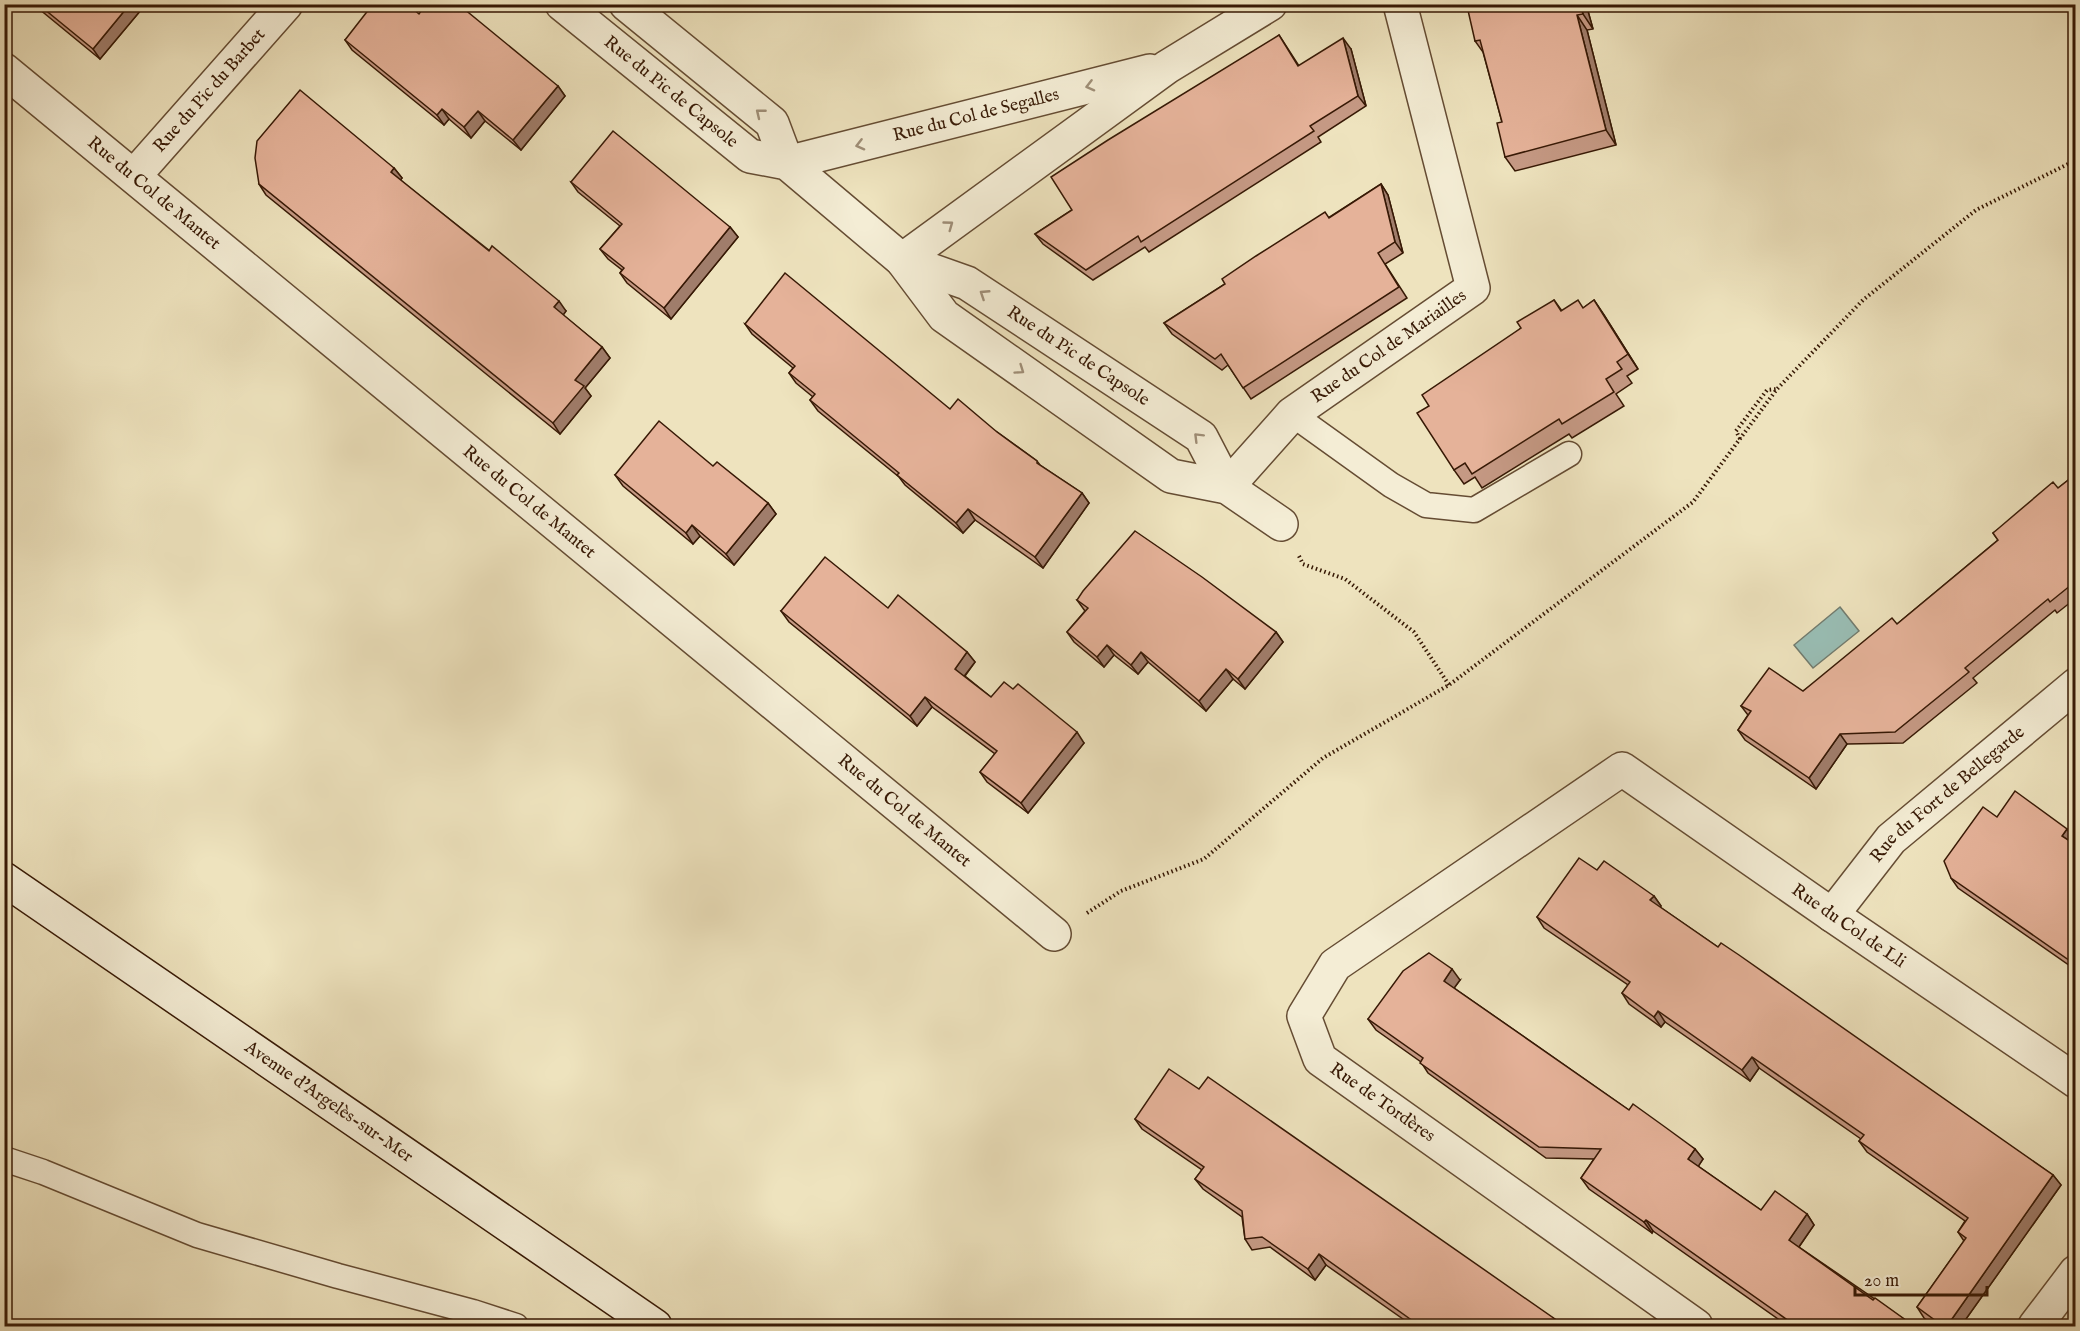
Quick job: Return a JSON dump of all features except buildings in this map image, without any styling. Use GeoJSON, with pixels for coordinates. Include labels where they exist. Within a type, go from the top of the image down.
{"type":"FeatureCollection","features":[{"type":"Feature","properties":{"kind":"street","name":"Rue du Pic du Barbet"},"geometry":{"type":"LineString","coordinates":[[134,176],[286,4]]}},
{"type":"Feature","properties":{"kind":"street","name":"Rue du Pic de Capsole"},"geometry":{"type":"LineString","coordinates":[[562,4],[750,156],[787,164],[902,260],[944,316],[1171,476],[1227,487],[1281,524]]}},
{"type":"Feature","properties":{"kind":"street"},"geometry":{"type":"LineString","coordinates":[[626,4],[772,123],[787,164]]}},
{"type":"Feature","properties":{"kind":"street","name":"Rue du Col de Segalles"},"geometry":{"type":"LineString","coordinates":[[902,260],[1167,67],[1270,4]]}},
{"type":"Feature","properties":{"kind":"street","name":"Rue du Col de Mariailles"},"geometry":{"type":"LineString","coordinates":[[1227,487],[1292,414],[1473,288],[1400,4]]}},
{"type":"Feature","properties":{"kind":"street","name":"Rue du Col de Segalles"},"geometry":{"type":"LineString","coordinates":[[787,164],[1167,67]]}},
{"type":"Feature","properties":{"kind":"street","name":"Rue du Col de Mantet"},"geometry":{"type":"LineString","coordinates":[[4,70],[1054,934]]}},
{"type":"Feature","properties":{"kind":"street","name":"Rue du Pic de Capsole"},"geometry":{"type":"LineString","coordinates":[[902,260],[967,283],[1201,437],[1227,487]]}},
{"type":"Feature","properties":{"kind":"street","name":"Rue du Fort de Bellegarde"},"geometry":{"type":"LineString","coordinates":[[1832,915],[1891,839],[2076,685]]}},
{"type":"Feature","properties":{"kind":"street","name":"Rue du Col de Lli"},"geometry":{"type":"LineString","coordinates":[[1622,769],[2076,1081]]}},
{"type":"Feature","properties":{"kind":"street","name":"Rue de Tordères"},"geometry":{"type":"LineString","coordinates":[[1622,769],[1335,965],[1304,1016],[1320,1059],[1696,1326]]}},
{"type":"Feature","properties":{"kind":"street","name":"Avenue d'Argelès-sur-Mer"},"geometry":{"type":"LineString","coordinates":[[4,879],[652,1326]]}},
{"type":"Feature","properties":{"kind":"street"},"geometry":{"type":"LineString","coordinates":[[2035,1326],[2076,1272]]}},
{"type":"Feature","properties":{"kind":"lane"},"geometry":{"type":"LineString","coordinates":[[1292,414],[1391,485],[1426,505],[1474,510],[1569,454]]}},
{"type":"Feature","properties":{"kind":"lane"},"geometry":{"type":"LineString","coordinates":[[4,1160],[43,1172],[197,1234],[338,1276],[473,1311],[516,1326]]}},
{"type":"Feature","properties":{"kind":"path"},"geometry":{"type":"LineString","coordinates":[[1054,934],[1121,891],[1204,859],[1323,758],[1449,685],[1693,502],[1777,389],[1863,300],[1976,210],[2076,160]]}},
{"type":"Feature","properties":{"kind":"path"},"geometry":{"type":"LineString","coordinates":[[1740,439],[1736,431],[1767,390],[1777,389]]}},
{"type":"Feature","properties":{"kind":"path"},"geometry":{"type":"LineString","coordinates":[[1281,524],[1303,564],[1345,579],[1414,632],[1449,685]]}},
{"type":"Feature","properties":{"kind":"water"},"geometry":{"type":"Polygon","coordinates":[[[1840,607],[1859,631],[1813,668],[1794,645],[1840,607]]]}}]}
